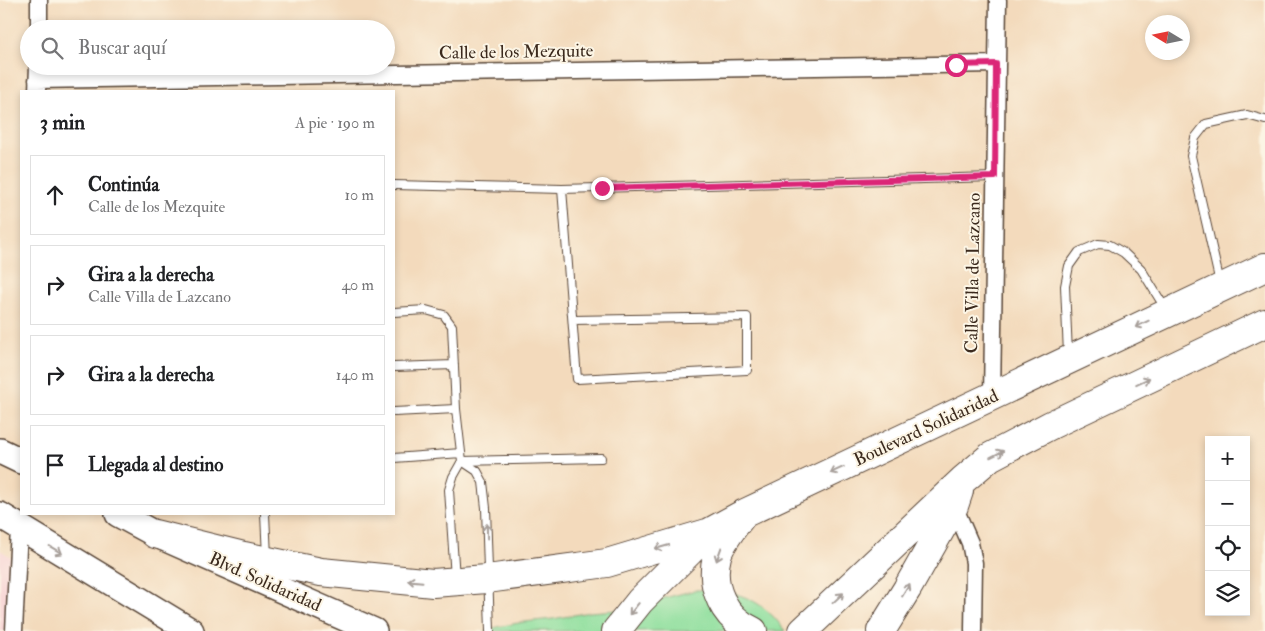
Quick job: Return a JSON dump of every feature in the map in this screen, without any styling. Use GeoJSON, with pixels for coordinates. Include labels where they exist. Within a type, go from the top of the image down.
{"type":"FeatureCollection","features":[{"type":"Feature","properties":{"kind":"highway","name":"Boulevard Solidaridad"},"geometry":{"type":"LineString","coordinates":[[616,631],[640,601],[708,533],[745,513],[1265,267]]}},
{"type":"Feature","properties":{"kind":"highway"},"geometry":{"type":"LineString","coordinates":[[802,631],[990,457],[1060,421],[1265,323]]}},
{"type":"Feature","properties":{"kind":"highway"},"geometry":{"type":"LineString","coordinates":[[880,631],[907,589],[954,506],[963,480]]}},
{"type":"Feature","properties":{"kind":"highway"},"geometry":{"type":"LineString","coordinates":[[745,513],[728,536],[717,556],[715,579],[720,601],[730,616],[743,627],[752,631]]}},
{"type":"Feature","properties":{"kind":"highway"},"geometry":{"type":"LineString","coordinates":[[155,534],[268,561],[338,574],[433,583],[488,579],[606,563],[708,533]]}},
{"type":"Feature","properties":{"kind":"main road"},"geometry":{"type":"LineString","coordinates":[[0,451],[20,461]]}},
{"type":"Feature","properties":{"kind":"main road","name":"Blvd. Solidaridad"},"geometry":{"type":"LineString","coordinates":[[120,515],[155,534],[374,631]]}},
{"type":"Feature","properties":{"kind":"main road"},"geometry":{"type":"LineString","coordinates":[[9,522],[191,631]]}},
{"type":"Feature","properties":{"kind":"street"},"geometry":{"type":"LineString","coordinates":[[39,0],[39,20]]}},
{"type":"Feature","properties":{"kind":"street","name":"Calle Villa de Lazcano"},"geometry":{"type":"LineString","coordinates":[[992,397],[998,0]]}},
{"type":"Feature","properties":{"kind":"street","name":"Calle de los Mezquite"},"geometry":{"type":"LineString","coordinates":[[395,73],[996,64]]}},
{"type":"Feature","properties":{"kind":"street","name":"Calle de los Mezquite"},"geometry":{"type":"LineString","coordinates":[[37,79],[293,75]]}},
{"type":"Feature","properties":{"kind":"street"},"geometry":{"type":"LineString","coordinates":[[954,506],[970,543],[974,563],[974,631]]}},
{"type":"Feature","properties":{"kind":"street"},"geometry":{"type":"LineString","coordinates":[[9,522],[14,631]]}},
{"type":"Feature","properties":{"kind":"lane"},"geometry":{"type":"LineString","coordinates":[[1221,287],[1191,156],[1195,138],[1206,124],[1246,116],[1265,120]]}},
{"type":"Feature","properties":{"kind":"lane"},"geometry":{"type":"LineString","coordinates":[[395,185],[562,189],[995,177]]}},
{"type":"Feature","properties":{"kind":"lane"},"geometry":{"type":"LineString","coordinates":[[562,189],[572,320],[577,379],[747,370],[747,317],[572,320]]}},
{"type":"Feature","properties":{"kind":"lane"},"geometry":{"type":"LineString","coordinates":[[1068,360],[1065,286],[1070,266],[1079,252],[1098,244],[1110,245],[1124,254],[1141,269],[1167,312]]}},
{"type":"Feature","properties":{"kind":"lane"},"geometry":{"type":"LineString","coordinates":[[395,312],[426,310],[444,315],[452,326],[456,409],[462,457],[448,490],[455,582]]}},
{"type":"Feature","properties":{"kind":"lane"},"geometry":{"type":"LineString","coordinates":[[395,367],[454,365]]}},
{"type":"Feature","properties":{"kind":"lane"},"geometry":{"type":"LineString","coordinates":[[395,412],[456,409]]}},
{"type":"Feature","properties":{"kind":"lane"},"geometry":{"type":"LineString","coordinates":[[462,457],[477,472],[483,482],[486,508],[490,631]]}},
{"type":"Feature","properties":{"kind":"lane"},"geometry":{"type":"LineString","coordinates":[[395,458],[601,458]]}},
{"type":"Feature","properties":{"kind":"lane"},"geometry":{"type":"LineString","coordinates":[[265,515],[268,561]]}},
{"type":"Feature","properties":{"kind":"shaded area"},"geometry":{"type":"Polygon","coordinates":[[[0,550],[11,557],[8,631],[0,631],[0,550]]]}},
{"type":"Feature","properties":{"kind":"green space"},"geometry":{"type":"Polygon","coordinates":[[[696,590],[723,591],[757,603],[785,631],[485,631],[524,622],[617,610],[696,590]]]}},
{"type":"Feature","properties":{"kind":"route"},"geometry":{"type":"LineString","coordinates":[[602,188],[995,177],[996,64],[956,65]]}}]}
